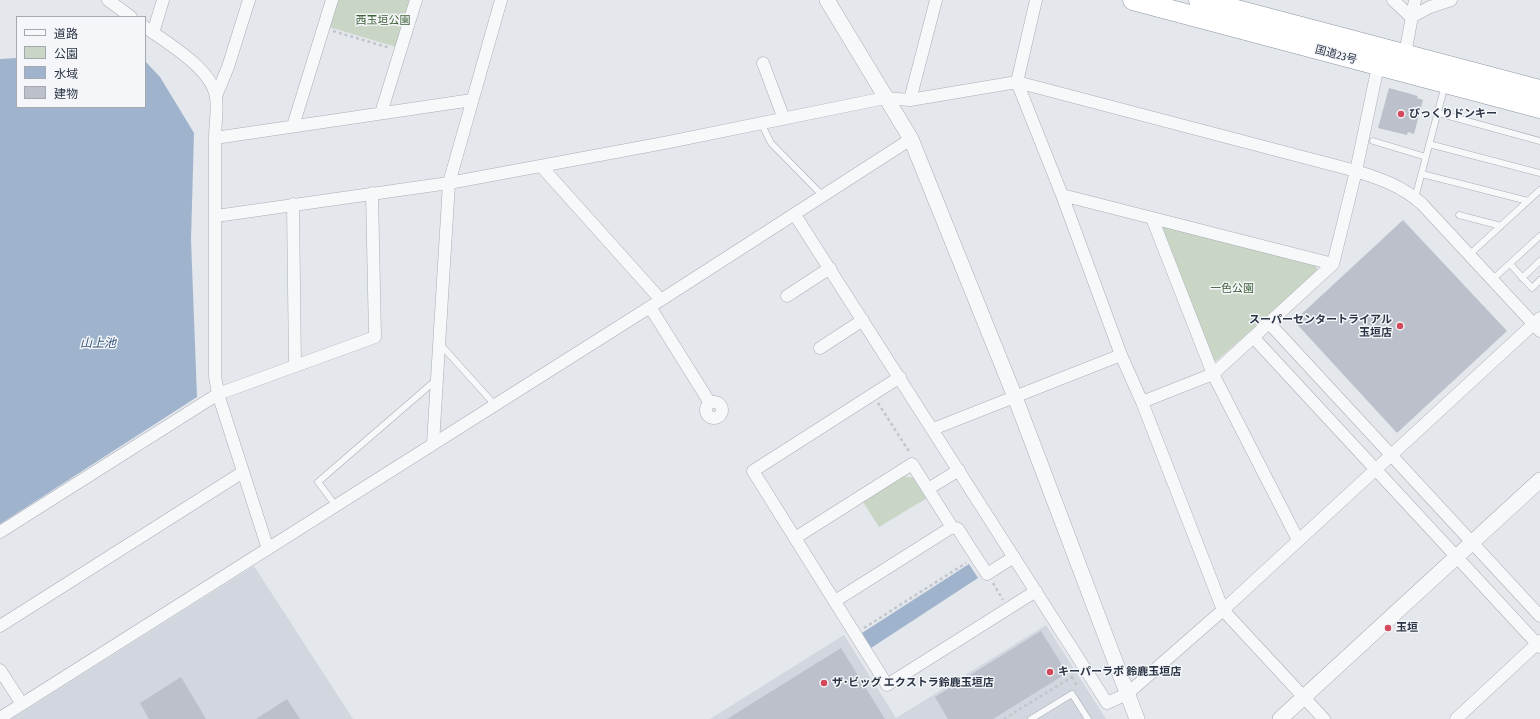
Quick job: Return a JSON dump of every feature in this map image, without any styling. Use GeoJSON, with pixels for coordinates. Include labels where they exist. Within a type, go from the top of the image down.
{"type":"FeatureCollection","features":[{"type":"Feature","properties":{"kind":"highway","name":"国道23号"},"geometry":{"type":"LineString","coordinates":[[1133,0],[1540,108]]}},
{"type":"Feature","properties":{"kind":"highway","name":"国道23号"},"geometry":{"type":"LineString","coordinates":[[1200,0],[1540,90]]}},
{"type":"Feature","properties":{"kind":"street"},"geometry":{"type":"LineString","coordinates":[[108,0],[130,16]]}},
{"type":"Feature","properties":{"kind":"street"},"geometry":{"type":"LineString","coordinates":[[163,0],[149,30],[192,62],[207,76],[216,96]]}},
{"type":"Feature","properties":{"kind":"street"},"geometry":{"type":"LineString","coordinates":[[249,0],[228,67],[216,96],[216,376],[218,394],[268,549]]}},
{"type":"Feature","properties":{"kind":"street"},"geometry":{"type":"LineString","coordinates":[[292,126],[332,0]]}},
{"type":"Feature","properties":{"kind":"street"},"geometry":{"type":"LineString","coordinates":[[381,113],[416,0]]}},
{"type":"Feature","properties":{"kind":"street"},"geometry":{"type":"LineString","coordinates":[[432,444],[440,344],[449,183],[501,0]]}},
{"type":"Feature","properties":{"kind":"street"},"geometry":{"type":"LineString","coordinates":[[827,0],[911,139],[1015,397],[1137,719]]}},
{"type":"Feature","properties":{"kind":"street"},"geometry":{"type":"LineString","coordinates":[[910,100],[936,0]]}},
{"type":"Feature","properties":{"kind":"street"},"geometry":{"type":"LineString","coordinates":[[1036,0],[1017,82],[1062,195],[1121,355],[1142,402],[1223,610],[1324,719]]}},
{"type":"Feature","properties":{"kind":"street"},"geometry":{"type":"LineString","coordinates":[[1393,0],[1411,17]]}},
{"type":"Feature","properties":{"kind":"street"},"geometry":{"type":"LineString","coordinates":[[1405,54],[1415,0]]}},
{"type":"Feature","properties":{"kind":"street"},"geometry":{"type":"LineString","coordinates":[[1411,17],[1430,7],[1450,0]]}},
{"type":"Feature","properties":{"kind":"street"},"geometry":{"type":"LineString","coordinates":[[764,63],[784,119]]}},
{"type":"Feature","properties":{"kind":"street"},"geometry":{"type":"LineString","coordinates":[[1142,402],[1213,374],[1333,264],[1356,171],[1378,66]]}},
{"type":"Feature","properties":{"kind":"street"},"geometry":{"type":"LineString","coordinates":[[216,216],[449,183],[784,119],[885,98],[910,100],[1017,82],[1387,180],[1416,198],[1538,324],[1390,455],[1223,610],[1127,694],[1107,703],[795,214]]}},
{"type":"Feature","properties":{"kind":"street"},"geometry":{"type":"LineString","coordinates":[[215,138],[472,100]]}},
{"type":"Feature","properties":{"kind":"street"},"geometry":{"type":"LineString","coordinates":[[0,718],[650,307],[911,139]]}},
{"type":"Feature","properties":{"kind":"street"},"geometry":{"type":"LineString","coordinates":[[541,166],[661,300]]}},
{"type":"Feature","properties":{"kind":"street"},"geometry":{"type":"LineString","coordinates":[[0,532],[218,394],[375,337],[372,193]]}},
{"type":"Feature","properties":{"kind":"street"},"geometry":{"type":"LineString","coordinates":[[1062,195],[1333,264]]}},
{"type":"Feature","properties":{"kind":"street"},"geometry":{"type":"LineString","coordinates":[[293,204],[295,366]]}},
{"type":"Feature","properties":{"kind":"street"},"geometry":{"type":"LineString","coordinates":[[1152,218],[1213,374],[1298,540]]}},
{"type":"Feature","properties":{"kind":"street"},"geometry":{"type":"LineString","coordinates":[[787,296],[830,268]]}},
{"type":"Feature","properties":{"kind":"street"},"geometry":{"type":"LineString","coordinates":[[650,307],[710,403]]}},
{"type":"Feature","properties":{"kind":"street"},"geometry":{"type":"LineString","coordinates":[[820,348],[863,320]]}},
{"type":"Feature","properties":{"kind":"street"},"geometry":{"type":"LineString","coordinates":[[1269,323],[1540,616]]}},
{"type":"Feature","properties":{"kind":"street"},"geometry":{"type":"LineString","coordinates":[[1253,337],[1539,644],[1464,717]]}},
{"type":"Feature","properties":{"kind":"street"},"geometry":{"type":"LineString","coordinates":[[933,429],[1121,355]]}},
{"type":"Feature","properties":{"kind":"street"},"geometry":{"type":"LineString","coordinates":[[900,377],[753,471],[887,685],[1036,591]]}},
{"type":"Feature","properties":{"kind":"street"},"geometry":{"type":"LineString","coordinates":[[795,538],[912,464],[952,527],[958,529],[987,574],[1014,557]]}},
{"type":"Feature","properties":{"kind":"street"},"geometry":{"type":"LineString","coordinates":[[928,489],[959,470]]}},
{"type":"Feature","properties":{"kind":"street"},"geometry":{"type":"LineString","coordinates":[[0,626],[243,472]]}},
{"type":"Feature","properties":{"kind":"street"},"geometry":{"type":"LineString","coordinates":[[1280,719],[1540,480]]}},
{"type":"Feature","properties":{"kind":"street"},"geometry":{"type":"LineString","coordinates":[[835,601],[952,527]]}},
{"type":"Feature","properties":{"kind":"street"},"geometry":{"type":"LineString","coordinates":[[0,670],[22,704]]}},
{"type":"Feature","properties":{"kind":"lane"},"geometry":{"type":"LineString","coordinates":[[1416,198],[1446,84]]}},
{"type":"Feature","properties":{"kind":"lane"},"geometry":{"type":"LineString","coordinates":[[1438,113],[1540,141]]}},
{"type":"Feature","properties":{"kind":"lane"},"geometry":{"type":"LineString","coordinates":[[761,123],[771,143],[823,196]]}},
{"type":"Feature","properties":{"kind":"lane"},"geometry":{"type":"LineString","coordinates":[[1373,141],[1426,157]]}},
{"type":"Feature","properties":{"kind":"lane"},"geometry":{"type":"LineString","coordinates":[[1430,144],[1540,173]]}},
{"type":"Feature","properties":{"kind":"lane"},"geometry":{"type":"LineString","coordinates":[[1422,174],[1528,201]]}},
{"type":"Feature","properties":{"kind":"lane"},"geometry":{"type":"LineString","coordinates":[[1470,254],[1540,190]]}},
{"type":"Feature","properties":{"kind":"lane"},"geometry":{"type":"LineString","coordinates":[[1459,216],[1501,226]]}},
{"type":"Feature","properties":{"kind":"lane"},"geometry":{"type":"LineString","coordinates":[[1493,279],[1540,236]]}},
{"type":"Feature","properties":{"kind":"lane"},"geometry":{"type":"LineString","coordinates":[[1522,278],[1540,262]]}},
{"type":"Feature","properties":{"kind":"lane"},"geometry":{"type":"LineString","coordinates":[[1510,264],[1532,288],[1540,280]]}},
{"type":"Feature","properties":{"kind":"lane"},"geometry":{"type":"LineString","coordinates":[[440,344],[495,405]]}},
{"type":"Feature","properties":{"kind":"lane"},"geometry":{"type":"LineString","coordinates":[[336,506],[318,482],[437,378]]}},
{"type":"Feature","properties":{"kind":"lane"},"geometry":{"type":"LineString","coordinates":[[1031,719],[1072,694],[1088,719]]}},
{"type":"Feature","properties":{"kind":"lane"},"geometry":{"type":"LineString","coordinates":[[1042,713],[1046,719]]}},
{"type":"Feature","properties":{"kind":"path"},"geometry":{"type":"LineString","coordinates":[[323,28],[400,52]]}},
{"type":"Feature","properties":{"kind":"path"},"geometry":{"type":"LineString","coordinates":[[873,394],[913,459],[912,464]]}},
{"type":"Feature","properties":{"kind":"path"},"geometry":{"type":"LineString","coordinates":[[855,633],[976,557]]}},
{"type":"Feature","properties":{"kind":"path"},"geometry":{"type":"LineString","coordinates":[[987,574],[1008,608]]}},
{"type":"Feature","properties":{"kind":"path"},"geometry":{"type":"LineString","coordinates":[[1004,719],[1085,669]]}},
{"type":"Feature","properties":{"kind":"shaded area"},"geometry":{"type":"Polygon","coordinates":[[[254,566],[353,719],[11,719],[254,566]]]}},
{"type":"Feature","properties":{"kind":"shaded area"},"geometry":{"type":"Polygon","coordinates":[[[1046,625],[1106,719],[710,719],[844,635],[896,718],[1046,625]]]}},
{"type":"Feature","properties":{"kind":"green space","name":"西玉垣公園"},"geometry":{"type":"Polygon","coordinates":[[[337,0],[411,0],[396,47],[329,27],[337,0]]]}},
{"type":"Feature","properties":{"kind":"green space","name":"一色公園"},"geometry":{"type":"Polygon","coordinates":[[[1165,225],[1315,264],[1318,272],[1216,361],[1212,360],[1161,230],[1165,225]]]}},
{"type":"Feature","properties":{"kind":"green space"},"geometry":{"type":"Polygon","coordinates":[[[902,476],[915,478],[927,498],[879,527],[863,502],[902,476]]]}},
{"type":"Feature","properties":{"kind":"water","name":"山上池"},"geometry":{"type":"Polygon","coordinates":[[[16,58],[16,108],[146,108],[146,62],[160,77],[194,133],[191,240],[197,397],[0,524],[0,59],[16,58]]]}},
{"type":"Feature","properties":{"kind":"water"},"geometry":{"type":"Polygon","coordinates":[[[969,564],[978,578],[871,648],[862,633],[969,564]]]}},
{"type":"Feature","properties":{"kind":"building","name":"びっくりドンキー"},"geometry":{"type":"Polygon","coordinates":[[[1389,88],[1418,96],[1417,98],[1423,100],[1414,134],[1408,132],[1407,135],[1378,128],[1389,88]]]}},
{"type":"Feature","properties":{"kind":"building","name":"スーパーセンタートライアル 玉垣店"},"geometry":{"type":"Polygon","coordinates":[[[1403,220],[1507,331],[1397,433],[1294,321],[1403,220]]]}},
{"type":"Feature","properties":{"kind":"building"},"geometry":{"type":"Polygon","coordinates":[[[1041,631],[1067,673],[993,719],[948,719],[935,697],[1041,631]]]}},
{"type":"Feature","properties":{"kind":"building","name":"ザ･ビッグ エクストラ鈴鹿玉垣店"},"geometry":{"type":"Polygon","coordinates":[[[841,648],[885,719],[727,719],[841,648]]]}},
{"type":"Feature","properties":{"kind":"building"},"geometry":{"type":"Polygon","coordinates":[[[181,677],[206,719],[149,719],[140,703],[181,677]]]}},
{"type":"Feature","properties":{"kind":"building"},"geometry":{"type":"Polygon","coordinates":[[[287,699],[300,719],[256,719],[287,699]]]}},
{"type":"Feature","properties":{"kind":"place","name":"びっくりドンキー"},"geometry":{"type":"Point","coordinates":[1401,114]}},
{"type":"Feature","properties":{"kind":"place","name":"スーパーセンタートライアル 玉垣店"},"geometry":{"type":"Point","coordinates":[1400,326]}},
{"type":"Feature","properties":{"kind":"place","name":"玉垣"},"geometry":{"type":"Point","coordinates":[1388,628]}},
{"type":"Feature","properties":{"kind":"place","name":"キーパーラボ 鈴鹿玉垣店"},"geometry":{"type":"Point","coordinates":[1050,672]}},
{"type":"Feature","properties":{"kind":"place","name":"ザ･ビッグ エクストラ鈴鹿玉垣店"},"geometry":{"type":"Point","coordinates":[824,683]}}]}
